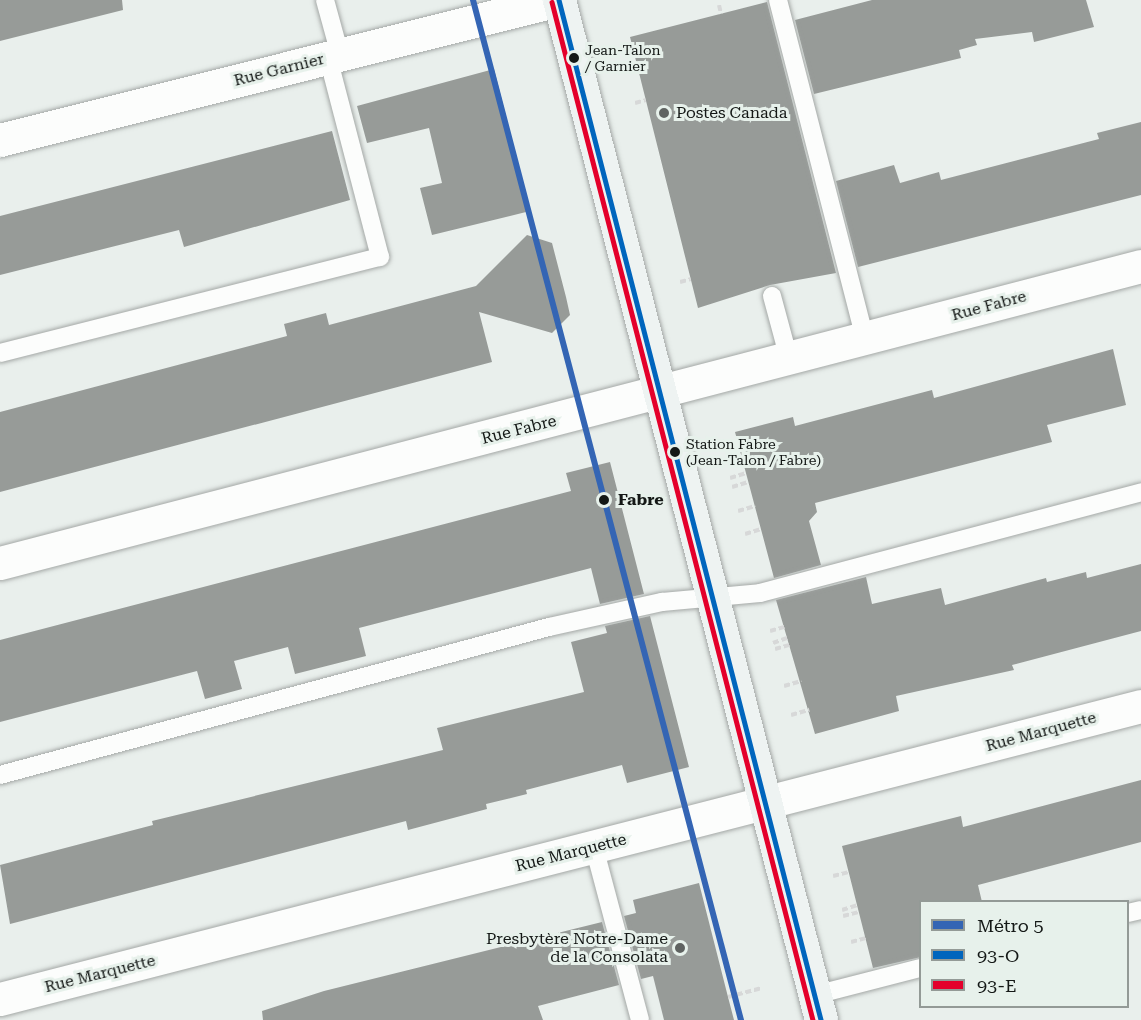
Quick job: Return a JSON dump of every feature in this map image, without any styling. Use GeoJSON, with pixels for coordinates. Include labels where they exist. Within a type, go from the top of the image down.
{"type":"FeatureCollection","features":[{"type":"Feature","properties":{"kind":"main road"},"geometry":{"type":"LineString","coordinates":[[559,0],[658,394],[818,1008]]}},
{"type":"Feature","properties":{"kind":"street","name":"Rue Garnier"},"geometry":{"type":"LineString","coordinates":[[0,140],[559,0]]}},
{"type":"Feature","properties":{"kind":"street","name":"Rue Fabre"},"geometry":{"type":"LineString","coordinates":[[0,563],[658,394],[1141,266]]}},
{"type":"Feature","properties":{"kind":"street","name":"Rue Marquette"},"geometry":{"type":"LineString","coordinates":[[0,999],[764,805],[1141,706]]}},
{"type":"Feature","properties":{"kind":"lane"},"geometry":{"type":"LineString","coordinates":[[0,352],[380,257],[334,56],[325,0]]}},
{"type":"Feature","properties":{"kind":"lane"},"geometry":{"type":"LineString","coordinates":[[777,0],[865,339]]}},
{"type":"Feature","properties":{"kind":"lane"},"geometry":{"type":"LineString","coordinates":[[772,296],[789,359]]}},
{"type":"Feature","properties":{"kind":"lane"},"geometry":{"type":"LineString","coordinates":[[0,775],[549,627],[711,596],[760,593],[1141,492]]}},
{"type":"Feature","properties":{"kind":"lane"},"geometry":{"type":"LineString","coordinates":[[594,847],[640,1020]]}},
{"type":"Feature","properties":{"kind":"lane"},"geometry":{"type":"LineString","coordinates":[[818,1008],[919,969]]}},
{"type":"Feature","properties":{"kind":"path"},"geometry":{"type":"LineString","coordinates":[[719,5],[721,14]]}},
{"type":"Feature","properties":{"kind":"path"},"geometry":{"type":"LineString","coordinates":[[622,56],[634,53]]}},
{"type":"Feature","properties":{"kind":"path"},"geometry":{"type":"LineString","coordinates":[[635,104],[646,100]]}},
{"type":"Feature","properties":{"kind":"path"},"geometry":{"type":"LineString","coordinates":[[680,282],[691,279]]}},
{"type":"Feature","properties":{"kind":"path"},"geometry":{"type":"LineString","coordinates":[[730,478],[746,473]]}},
{"type":"Feature","properties":{"kind":"path"},"geometry":{"type":"LineString","coordinates":[[732,487],[748,482]]}},
{"type":"Feature","properties":{"kind":"path"},"geometry":{"type":"LineString","coordinates":[[738,511],[755,506]]}},
{"type":"Feature","properties":{"kind":"path"},"geometry":{"type":"LineString","coordinates":[[745,534],[761,529]]}},
{"type":"Feature","properties":{"kind":"path"},"geometry":{"type":"LineString","coordinates":[[770,631],[784,627]]}},
{"type":"Feature","properties":{"kind":"path"},"geometry":{"type":"LineString","coordinates":[[772,643],[787,638]]}},
{"type":"Feature","properties":{"kind":"path"},"geometry":{"type":"LineString","coordinates":[[775,649],[789,645]]}},
{"type":"Feature","properties":{"kind":"path"},"geometry":{"type":"LineString","coordinates":[[784,686],[801,681]]}},
{"type":"Feature","properties":{"kind":"path"},"geometry":{"type":"LineString","coordinates":[[791,715],[809,710]]}},
{"type":"Feature","properties":{"kind":"path"},"geometry":{"type":"LineString","coordinates":[[833,876],[849,872]]}},
{"type":"Feature","properties":{"kind":"path"},"geometry":{"type":"LineString","coordinates":[[842,910],[857,905]]}},
{"type":"Feature","properties":{"kind":"path"},"geometry":{"type":"LineString","coordinates":[[843,916],[859,912]]}},
{"type":"Feature","properties":{"kind":"path"},"geometry":{"type":"LineString","coordinates":[[851,942],[866,938]]}},
{"type":"Feature","properties":{"kind":"path"},"geometry":{"type":"LineString","coordinates":[[728,996],[761,988]]}},
{"type":"Feature","properties":{"kind":"building"},"geometry":{"type":"Polygon","coordinates":[[[0,0],[122,0],[123,10],[0,41],[0,0]]]}},
{"type":"Feature","properties":{"kind":"building"},"geometry":{"type":"Polygon","coordinates":[[[872,0],[1086,0],[1094,27],[1034,42],[1032,32],[975,39],[977,45],[959,50],[961,58],[814,94],[795,20],[872,0]]]}},
{"type":"Feature","properties":{"kind":"building"},"geometry":{"type":"Polygon","coordinates":[[[767,2],[836,273],[770,285],[698,308],[630,37],[767,2]]]}},
{"type":"Feature","properties":{"kind":"building"},"geometry":{"type":"Polygon","coordinates":[[[494,69],[530,211],[432,235],[420,188],[442,183],[429,128],[367,143],[357,106],[494,69]]]}},
{"type":"Feature","properties":{"kind":"building"},"geometry":{"type":"Polygon","coordinates":[[[1141,122],[1141,195],[858,267],[836,181],[894,165],[900,183],[939,172],[941,180],[1099,139],[1097,133],[1141,122]]]}},
{"type":"Feature","properties":{"kind":"building"},"geometry":{"type":"Polygon","coordinates":[[[332,131],[350,200],[184,247],[179,230],[0,275],[0,216],[332,131]]]}},
{"type":"Feature","properties":{"kind":"building"},"geometry":{"type":"Polygon","coordinates":[[[527,235],[552,243],[566,297],[570,315],[552,333],[479,312],[492,362],[0,492],[0,412],[287,336],[284,324],[326,313],[329,325],[476,286],[527,235]]]}},
{"type":"Feature","properties":{"kind":"building"},"geometry":{"type":"Polygon","coordinates":[[[1113,349],[1126,405],[1047,425],[1052,442],[815,503],[817,512],[809,521],[821,565],[774,578],[735,432],[793,417],[795,426],[932,390],[934,398],[1113,349]]]}},
{"type":"Feature","properties":{"kind":"building"},"geometry":{"type":"Polygon","coordinates":[[[610,462],[644,594],[600,604],[591,568],[359,628],[366,656],[295,674],[288,647],[234,661],[242,689],[205,699],[197,671],[0,722],[0,640],[571,491],[566,473],[610,462]]]}},
{"type":"Feature","properties":{"kind":"building"},"geometry":{"type":"Polygon","coordinates":[[[1141,564],[1141,631],[1012,665],[1014,670],[896,696],[899,711],[815,734],[776,600],[866,577],[872,604],[941,588],[945,605],[1046,578],[1047,582],[1086,572],[1087,578],[1141,564]]]}},
{"type":"Feature","properties":{"kind":"building"},"geometry":{"type":"Polygon","coordinates":[[[650,616],[689,767],[627,783],[622,765],[526,790],[527,794],[486,804],[487,809],[408,830],[406,821],[10,924],[0,865],[153,825],[152,821],[443,750],[437,728],[584,692],[571,642],[607,633],[605,626],[650,616]]]}},
{"type":"Feature","properties":{"kind":"building"},"geometry":{"type":"Polygon","coordinates":[[[1141,780],[1141,842],[978,885],[982,900],[919,900],[919,957],[873,968],[842,846],[961,816],[963,827],[1141,780]]]}},
{"type":"Feature","properties":{"kind":"building","name":"Presbytère Notre-Dame de la Consolata"},"geometry":{"type":"Polygon","coordinates":[[[699,883],[734,1020],[664,1020],[653,976],[641,979],[624,916],[636,913],[633,900],[699,883]]]}},
{"type":"Feature","properties":{"kind":"building"},"geometry":{"type":"Polygon","coordinates":[[[602,922],[619,985],[538,1006],[543,1020],[263,1020],[262,1011],[324,991],[602,922]]]}},
{"type":"Feature","properties":{"kind":"metro line","name":"5"},"geometry":{"type":"LineString","coordinates":[[473,0],[741,1020]]}},
{"type":"Feature","properties":{"kind":"transit line","name":"93-O"},"geometry":{"type":"LineString","coordinates":[[559,0],[821,1020]]}},
{"type":"Feature","properties":{"kind":"transit line","name":"93-E"},"geometry":{"type":"LineString","coordinates":[[552,2],[813,1020]]}},
{"type":"Feature","properties":{"kind":"place","name":"Jean-Talon / Garnier"},"geometry":{"type":"Point","coordinates":[574,58]}},
{"type":"Feature","properties":{"kind":"place","name":"Postes Canada"},"geometry":{"type":"Point","coordinates":[664,113]}},
{"type":"Feature","properties":{"kind":"place","name":"Station Fabre (Jean-Talon / Fabre)"},"geometry":{"type":"Point","coordinates":[675,452]}},
{"type":"Feature","properties":{"kind":"place","name":"Fabre"},"geometry":{"type":"Point","coordinates":[604,500]}},
{"type":"Feature","properties":{"kind":"place","name":"Presbytère Notre-Dame de la Consolata"},"geometry":{"type":"Point","coordinates":[680,948]}}]}
